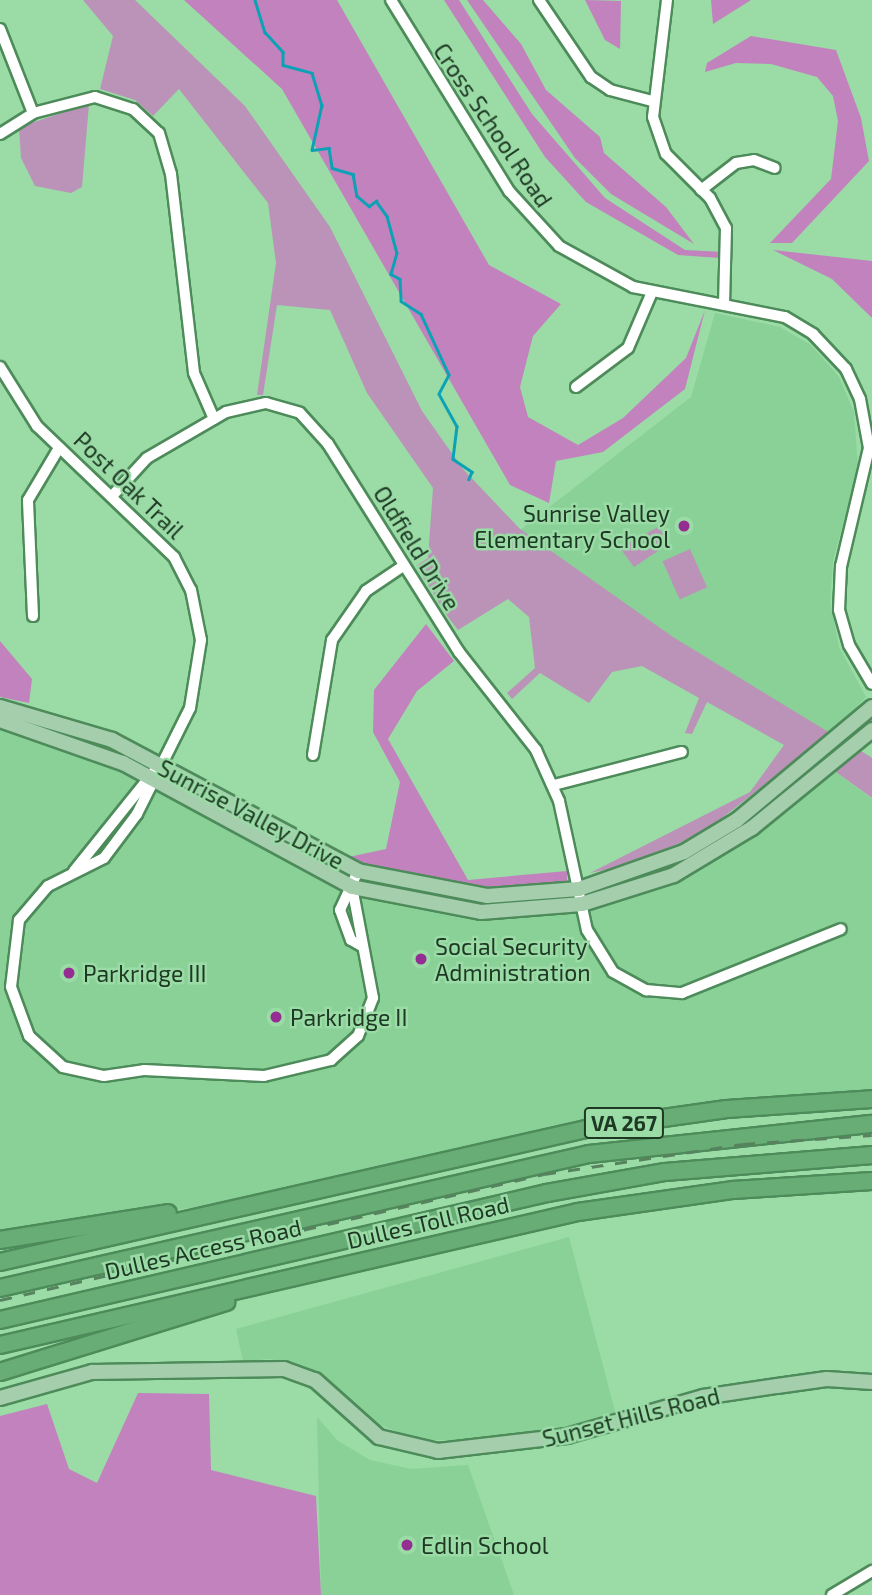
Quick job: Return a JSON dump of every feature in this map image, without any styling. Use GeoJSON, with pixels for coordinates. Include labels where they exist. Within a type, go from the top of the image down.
{"type":"FeatureCollection","features":[{"type":"Feature","properties":{"kind":"highway","name":"VA 267"},"geometry":{"type":"LineString","coordinates":[[0,1262],[586,1129],[727,1109],[872,1099]]}},
{"type":"Feature","properties":{"kind":"highway","name":"Dulles Access Road"},"geometry":{"type":"LineString","coordinates":[[0,1288],[589,1154],[872,1124]]}},
{"type":"Feature","properties":{"kind":"highway","name":"Dulles Access Road"},"geometry":{"type":"LineString","coordinates":[[0,1320],[547,1193],[665,1172],[872,1155]]}},
{"type":"Feature","properties":{"kind":"highway","name":"Dulles Toll Road"},"geometry":{"type":"LineString","coordinates":[[0,1345],[393,1254],[639,1202],[872,1181]]}},
{"type":"Feature","properties":{"kind":"highway"},"geometry":{"type":"LineString","coordinates":[[0,1240],[346,1182]]}},
{"type":"Feature","properties":{"kind":"highway"},"geometry":{"type":"LineString","coordinates":[[0,1372],[393,1254]]}},
{"type":"Feature","properties":{"kind":"main road","name":"Sunrise Valley Drive"},"geometry":{"type":"LineString","coordinates":[[0,707],[87,731],[160,764],[358,871],[463,895],[579,888],[703,842],[872,708]]}},
{"type":"Feature","properties":{"kind":"main road","name":"Sunrise Valley Drive"},"geometry":{"type":"LineString","coordinates":[[0,720],[60,737],[151,778],[352,887],[481,912],[582,904],[658,881],[723,848],[872,730]]}},
{"type":"Feature","properties":{"kind":"main road","name":"Sunset Hills Road"},"geometry":{"type":"LineString","coordinates":[[0,1398],[92,1372],[284,1369],[315,1380],[379,1437],[438,1451],[567,1436],[692,1400],[764,1387],[827,1379],[872,1382]]}},
{"type":"Feature","properties":{"kind":"street","name":"Cross School Road"},"geometry":{"type":"LineString","coordinates":[[391,0],[411,41],[531,220],[577,259],[652,292],[770,311],[813,334],[837,357],[860,399],[868,460],[838,600],[849,645],[872,684]]}},
{"type":"Feature","properties":{"kind":"street"},"geometry":{"type":"LineString","coordinates":[[539,0],[591,77],[623,95],[652,101]]}},
{"type":"Feature","properties":{"kind":"street"},"geometry":{"type":"LineString","coordinates":[[667,0],[652,101],[660,144],[701,190],[729,239],[724,302]]}},
{"type":"Feature","properties":{"kind":"street"},"geometry":{"type":"LineString","coordinates":[[0,29],[33,113]]}},
{"type":"Feature","properties":{"kind":"street"},"geometry":{"type":"LineString","coordinates":[[0,134],[33,113],[73,100],[106,99],[133,109],[159,133],[171,174],[194,373],[214,419]]}},
{"type":"Feature","properties":{"kind":"street"},"geometry":{"type":"LineString","coordinates":[[701,190],[736,163],[754,160],[775,168]]}},
{"type":"Feature","properties":{"kind":"street"},"geometry":{"type":"LineString","coordinates":[[576,387],[628,348],[652,292]]}},
{"type":"Feature","properties":{"kind":"street","name":"Post Oak Trail"},"geometry":{"type":"LineString","coordinates":[[0,367],[26,413],[174,557],[199,623],[195,690],[160,764]]}},
{"type":"Feature","properties":{"kind":"street","name":"Oldfield Drive"},"geometry":{"type":"LineString","coordinates":[[113,495],[146,458],[214,419],[266,403],[308,419],[458,652],[524,732],[554,785],[582,904],[605,963],[633,985],[658,993],[694,991],[841,929]]}},
{"type":"Feature","properties":{"kind":"street"},"geometry":{"type":"LineString","coordinates":[[33,616],[28,500],[36,477],[59,448]]}},
{"type":"Feature","properties":{"kind":"street"},"geometry":{"type":"LineString","coordinates":[[313,755],[332,640],[366,591],[403,566]]}},
{"type":"Feature","properties":{"kind":"street"},"geometry":{"type":"LineString","coordinates":[[554,785],[682,752]]}},
{"type":"Feature","properties":{"kind":"street"},"geometry":{"type":"LineString","coordinates":[[160,764],[106,836],[74,871],[34,898],[19,920],[11,987],[29,1036],[44,1054],[84,1074],[264,1076],[331,1060],[369,1016],[373,982],[362,946],[351,940],[340,910],[358,871]]}},
{"type":"Feature","properties":{"kind":"street"},"geometry":{"type":"LineString","coordinates":[[832,1595],[872,1571]]}},
{"type":"Feature","properties":{"kind":"shaded area"},"geometry":{"type":"Polygon","coordinates":[[[83,0],[135,0],[245,106],[330,227],[422,411],[463,469],[520,529],[673,637],[830,733],[708,829],[641,862],[590,873],[750,792],[784,745],[707,702],[692,734],[685,733],[699,698],[642,666],[612,672],[589,703],[540,673],[512,699],[507,693],[535,668],[529,617],[508,599],[458,630],[448,617],[416,566],[428,558],[433,488],[367,393],[330,310],[277,305],[263,395],[257,395],[276,263],[268,203],[179,89],[153,116],[135,100],[100,89],[113,36],[83,0]]]}},
{"type":"Feature","properties":{"kind":"shaded area"},"geometry":{"type":"Polygon","coordinates":[[[184,0],[337,0],[489,265],[561,304],[533,336],[520,387],[528,417],[578,445],[623,418],[686,358],[705,310],[685,389],[603,452],[556,461],[549,503],[510,485],[282,89],[184,0]]]}},
{"type":"Feature","properties":{"kind":"shaded area"},"geometry":{"type":"Polygon","coordinates":[[[444,0],[459,0],[532,114],[605,198],[685,250],[723,252],[721,258],[678,255],[586,202],[545,157],[444,0]]]}},
{"type":"Feature","properties":{"kind":"shaded area"},"geometry":{"type":"Polygon","coordinates":[[[467,0],[483,0],[521,44],[546,90],[600,137],[604,153],[666,207],[694,244],[611,194],[575,158],[467,0]]]}},
{"type":"Feature","properties":{"kind":"shaded area"},"geometry":{"type":"Polygon","coordinates":[[[585,0],[621,1],[620,49],[605,40],[585,0]]]}},
{"type":"Feature","properties":{"kind":"shaded area"},"geometry":{"type":"Polygon","coordinates":[[[711,0],[751,0],[713,24],[711,0]]]}},
{"type":"Feature","properties":{"kind":"shaded area"},"geometry":{"type":"Polygon","coordinates":[[[751,36],[836,50],[861,118],[869,161],[792,243],[770,243],[831,179],[838,121],[833,96],[817,77],[771,64],[736,63],[705,72],[707,63],[751,36]]]}},
{"type":"Feature","properties":{"kind":"shaded area"},"geometry":{"type":"Polygon","coordinates":[[[89,104],[82,187],[71,193],[35,186],[21,158],[19,127],[89,104]]]}},
{"type":"Feature","properties":{"kind":"shaded area"},"geometry":{"type":"Polygon","coordinates":[[[773,250],[872,261],[872,318],[832,279],[773,250]]]}},
{"type":"Feature","properties":{"kind":"shaded area","name":"Sunrise Valley Elementary School"},"geometry":{"type":"Polygon","coordinates":[[[715,313],[780,327],[811,345],[839,377],[854,412],[858,468],[833,561],[830,601],[839,647],[866,697],[830,734],[671,637],[520,530],[691,397],[715,313]]]}},
{"type":"Feature","properties":{"kind":"shaded area"},"geometry":{"type":"Polygon","coordinates":[[[658,527],[670,543],[634,567],[620,548],[658,527]]]}},
{"type":"Feature","properties":{"kind":"shaded area"},"geometry":{"type":"Polygon","coordinates":[[[690,549],[707,587],[680,600],[663,561],[690,549]]]}},
{"type":"Feature","properties":{"kind":"shaded area"},"geometry":{"type":"Polygon","coordinates":[[[426,624],[454,661],[417,691],[388,739],[468,880],[567,871],[567,882],[468,888],[404,879],[344,858],[386,849],[400,782],[373,732],[374,690],[426,624]]]}},
{"type":"Feature","properties":{"kind":"shaded area"},"geometry":{"type":"Polygon","coordinates":[[[0,641],[32,679],[29,703],[0,697],[0,641]]]}},
{"type":"Feature","properties":{"kind":"shaded area"},"geometry":{"type":"Polygon","coordinates":[[[0,726],[111,768],[339,881],[449,910],[550,909],[695,864],[826,765],[872,799],[872,1100],[730,1109],[331,1186],[0,1237],[0,726]]]}},
{"type":"Feature","properties":{"kind":"shaded area"},"geometry":{"type":"Polygon","coordinates":[[[858,749],[872,758],[872,798],[833,770],[858,749]]]}},
{"type":"Feature","properties":{"kind":"shaded area"},"geometry":{"type":"Polygon","coordinates":[[[569,1237],[616,1415],[562,1429],[466,1441],[416,1439],[375,1423],[314,1370],[271,1359],[243,1361],[236,1329],[569,1237]]]}},
{"type":"Feature","properties":{"kind":"shaded area"},"geometry":{"type":"Polygon","coordinates":[[[138,1393],[209,1394],[211,1470],[316,1496],[321,1595],[0,1595],[0,1416],[47,1404],[69,1469],[97,1483],[138,1393]]]}},
{"type":"Feature","properties":{"kind":"shaded area","name":"Edlin School"},"geometry":{"type":"Polygon","coordinates":[[[317,1417],[338,1441],[370,1460],[411,1469],[468,1465],[514,1595],[321,1595],[317,1417]]]}},
{"type":"Feature","properties":{"kind":"waterway"},"geometry":{"type":"LineString","coordinates":[[255,0],[265,32],[283,52],[283,65],[312,73],[322,105],[312,150],[329,148],[332,168],[353,174],[357,196],[369,206],[376,201],[387,216],[397,253],[391,274],[400,279],[401,301],[421,314],[449,375],[439,394],[457,426],[453,459],[472,472],[469,479]]}},
{"type":"Feature","properties":{"kind":"railway"},"geometry":{"type":"LineString","coordinates":[[0,1300],[544,1174],[743,1144],[872,1135]]}},
{"type":"Feature","properties":{"kind":"place","name":"Sunrise Valley Elementary School"},"geometry":{"type":"Point","coordinates":[684,526]}},
{"type":"Feature","properties":{"kind":"place","name":"Social Security Administration"},"geometry":{"type":"Point","coordinates":[421,959]}},
{"type":"Feature","properties":{"kind":"place","name":"Parkridge III"},"geometry":{"type":"Point","coordinates":[69,973]}},
{"type":"Feature","properties":{"kind":"place","name":"Parkridge II"},"geometry":{"type":"Point","coordinates":[276,1017]}},
{"type":"Feature","properties":{"kind":"place","name":"Edlin School"},"geometry":{"type":"Point","coordinates":[407,1545]}}]}
